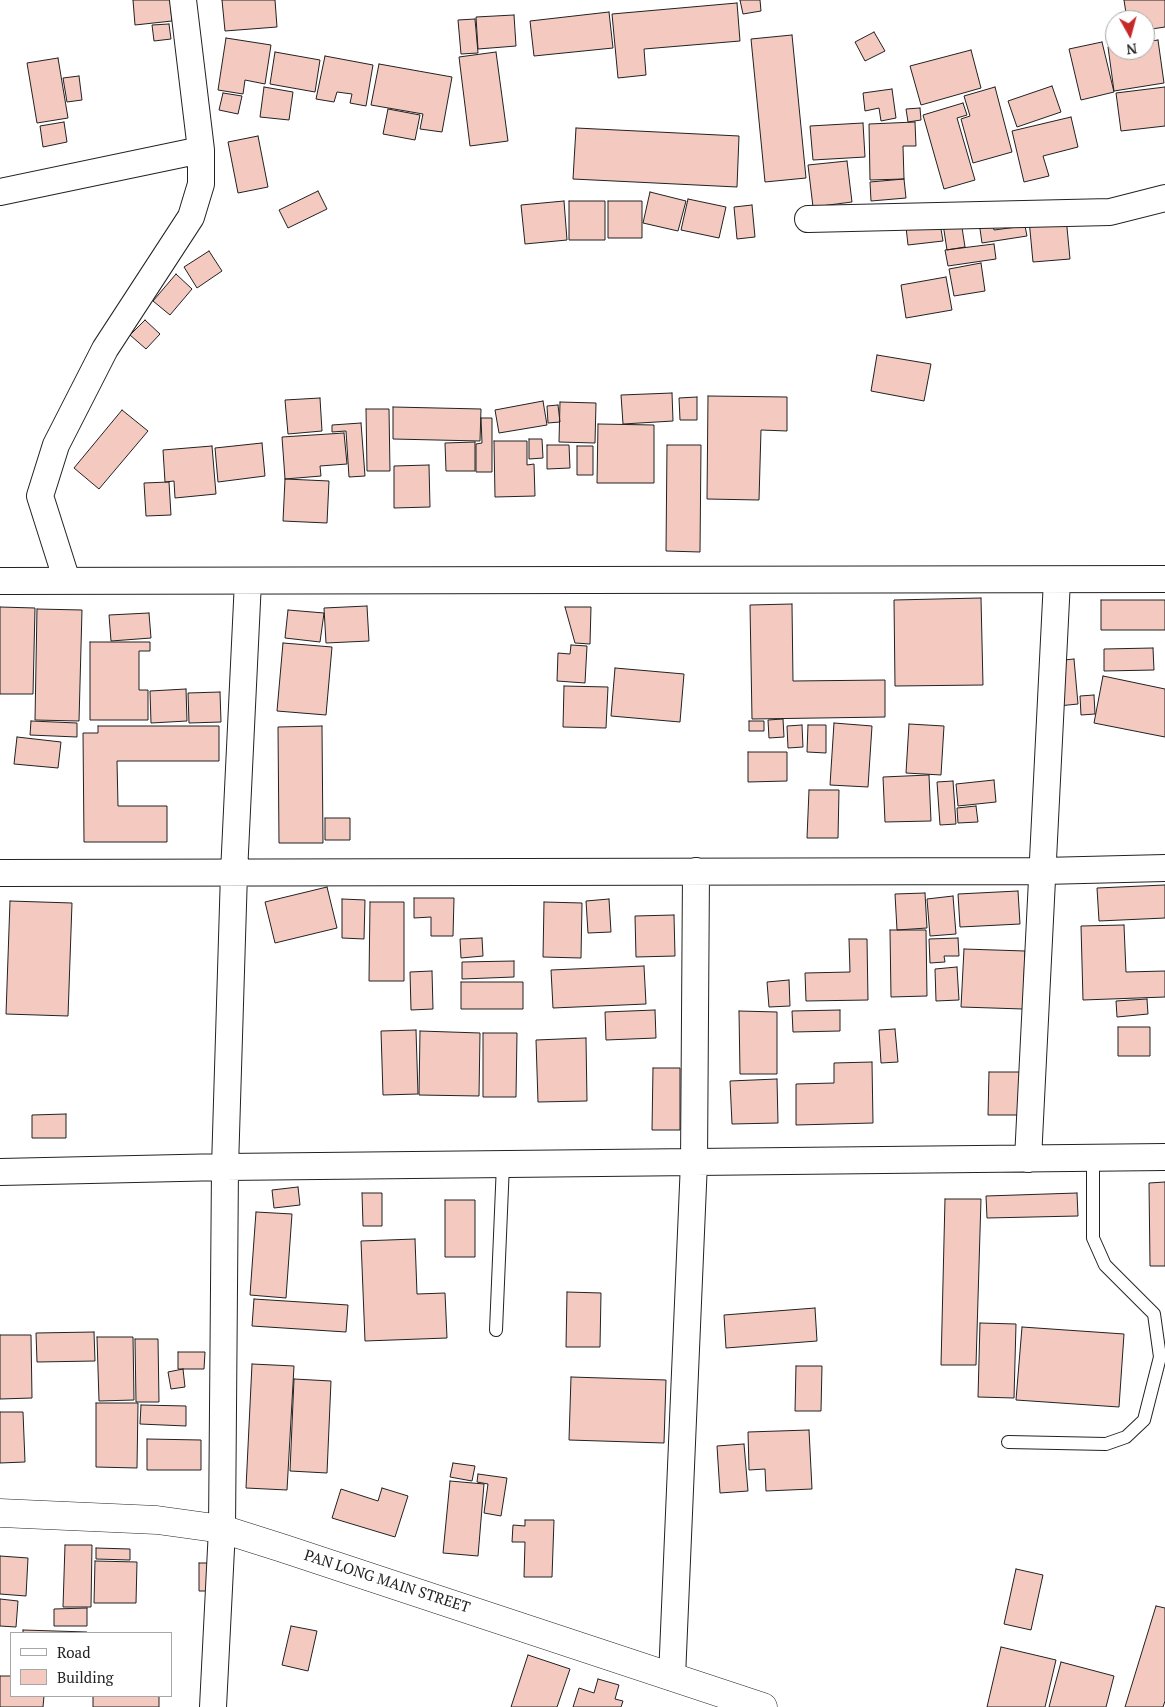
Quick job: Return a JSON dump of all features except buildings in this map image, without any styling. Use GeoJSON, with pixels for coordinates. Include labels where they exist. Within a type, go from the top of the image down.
{"type":"FeatureCollection","features":[{"type":"Feature","properties":{"kind":"street"},"geometry":{"type":"LineString","coordinates":[[67,581],[40,496],[56,445],[105,349],[191,217],[201,184],[202,150],[183,0]]}},
{"type":"Feature","properties":{"kind":"street"},"geometry":{"type":"LineString","coordinates":[[0,192],[202,150]]}},
{"type":"Feature","properties":{"kind":"street"},"geometry":{"type":"LineString","coordinates":[[808,219],[1110,212],[1165,198]]}},
{"type":"Feature","properties":{"kind":"street"},"geometry":{"type":"LineString","coordinates":[[0,581],[1165,579]]}},
{"type":"Feature","properties":{"kind":"street"},"geometry":{"type":"LineString","coordinates":[[1028,1159],[1057,580]]}},
{"type":"Feature","properties":{"kind":"street"},"geometry":{"type":"LineString","coordinates":[[213,1707],[222,1529],[225,1167],[234,873],[248,581]]}},
{"type":"Feature","properties":{"kind":"street"},"geometry":{"type":"LineString","coordinates":[[0,873],[1165,868]]}},
{"type":"Feature","properties":{"kind":"street"},"geometry":{"type":"LineString","coordinates":[[672,1677],[694,1162],[696,871]]}},
{"type":"Feature","properties":{"kind":"street"},"geometry":{"type":"LineString","coordinates":[[0,1172],[225,1167],[1165,1158]]}},
{"type":"Feature","properties":{"kind":"street","name":"PAN LONG MAIN STREET"},"geometry":{"type":"LineString","coordinates":[[0,1513],[157,1520],[222,1529],[763,1707]]}},
{"type":"Feature","properties":{"kind":"lane"},"geometry":{"type":"LineString","coordinates":[[1008,1442],[1106,1444],[1126,1437],[1144,1420],[1160,1357],[1154,1314],[1105,1265],[1092,1238],[1093,1158]]}},
{"type":"Feature","properties":{"kind":"lane"},"geometry":{"type":"LineString","coordinates":[[496,1330],[503,1164]]}}]}
